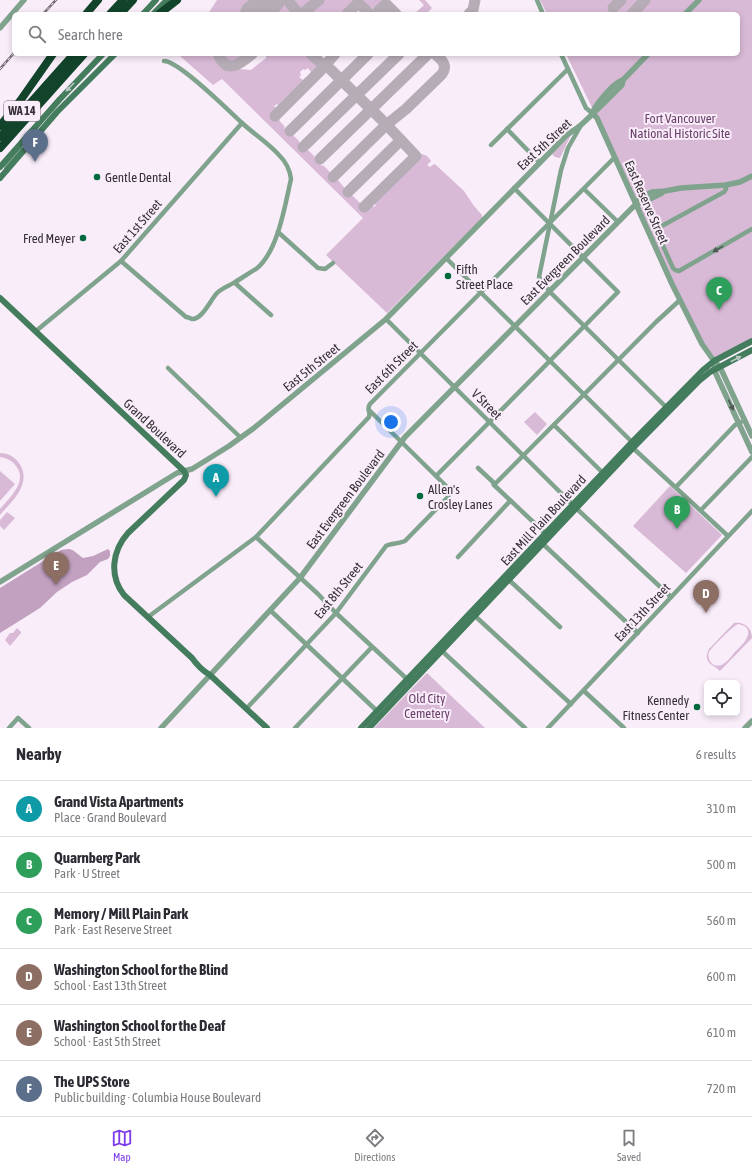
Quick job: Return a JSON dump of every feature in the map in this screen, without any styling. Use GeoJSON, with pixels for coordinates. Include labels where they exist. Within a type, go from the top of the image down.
{"type":"FeatureCollection","features":[{"type":"Feature","properties":{"kind":"highway"},"geometry":{"type":"LineString","coordinates":[[88,12],[98,0]]}},
{"type":"Feature","properties":{"kind":"highway"},"geometry":{"type":"LineString","coordinates":[[112,12],[123,0]]}},
{"type":"Feature","properties":{"kind":"highway"},"geometry":{"type":"LineString","coordinates":[[122,12],[133,0]]}},
{"type":"Feature","properties":{"kind":"highway"},"geometry":{"type":"LineString","coordinates":[[162,12],[177,0]]}},
{"type":"Feature","properties":{"kind":"highway"},"geometry":{"type":"LineString","coordinates":[[0,126],[20,101],[52,56]]}},
{"type":"Feature","properties":{"kind":"highway","name":"WA 14"},"geometry":{"type":"LineString","coordinates":[[0,137],[72,56]]}},
{"type":"Feature","properties":{"kind":"highway","name":"WA 14"},"geometry":{"type":"LineString","coordinates":[[0,148],[82,56]]}},
{"type":"Feature","properties":{"kind":"main road"},"geometry":{"type":"LineString","coordinates":[[145,12],[156,0]]}},
{"type":"Feature","properties":{"kind":"main road"},"geometry":{"type":"LineString","coordinates":[[155,12],[167,0]]}},
{"type":"Feature","properties":{"kind":"main road"},"geometry":{"type":"LineString","coordinates":[[0,167],[60,98],[101,56]]}},
{"type":"Feature","properties":{"kind":"main road"},"geometry":{"type":"LineString","coordinates":[[0,178],[57,112],[113,56]]}},
{"type":"Feature","properties":{"kind":"main road","name":"Grand Boulevard"},"geometry":{"type":"LineString","coordinates":[[0,298],[186,474],[184,480],[128,533],[120,543],[115,557],[114,571],[118,586],[124,595],[192,658],[205,673],[267,728]]}},
{"type":"Feature","properties":{"kind":"main road","name":"East Mill Plain Boulevard"},"geometry":{"type":"LineString","coordinates":[[361,728],[546,534],[574,507],[633,445],[666,407],[703,370],[714,361],[752,341]]}},
{"type":"Feature","properties":{"kind":"main road","name":"East Mill Plain Boulevard"},"geometry":{"type":"LineString","coordinates":[[369,728],[509,580],[603,473],[699,381],[717,369],[752,350]]}},
{"type":"Feature","properties":{"kind":"street"},"geometry":{"type":"LineString","coordinates":[[14,12],[24,0]]}},
{"type":"Feature","properties":{"kind":"street"},"geometry":{"type":"LineString","coordinates":[[537,0],[542,12]]}},
{"type":"Feature","properties":{"kind":"street"},"geometry":{"type":"LineString","coordinates":[[687,12],[699,0]]}},
{"type":"Feature","properties":{"kind":"street"},"geometry":{"type":"LineString","coordinates":[[0,28],[12,14]]}},
{"type":"Feature","properties":{"kind":"street","name":"East Reserve Street"},"geometry":{"type":"LineString","coordinates":[[562,56],[586,108],[597,117],[680,300],[702,344],[714,361],[742,422],[752,452]]}},
{"type":"Feature","properties":{"kind":"street","name":"East 5th Street"},"geometry":{"type":"LineString","coordinates":[[0,582],[176,473],[192,468],[205,461],[272,413],[386,318],[567,135],[582,124],[622,85],[623,80],[646,56]]}},
{"type":"Feature","properties":{"kind":"street"},"geometry":{"type":"LineString","coordinates":[[122,261],[186,317],[193,319],[200,316],[217,293],[257,268],[272,248],[278,232],[291,179],[290,170],[280,155],[186,73],[171,62],[164,61]]}},
{"type":"Feature","properties":{"kind":"street"},"geometry":{"type":"LineString","coordinates":[[491,145],[568,69]]}},
{"type":"Feature","properties":{"kind":"street","name":"East 1st Street"},"geometry":{"type":"LineString","coordinates":[[36,331],[122,261],[242,123]]}},
{"type":"Feature","properties":{"kind":"street"},"geometry":{"type":"LineString","coordinates":[[582,124],[568,148],[561,170],[539,276],[541,282],[550,292],[666,407]]}},
{"type":"Feature","properties":{"kind":"street"},"geometry":{"type":"LineString","coordinates":[[7,170],[7,165],[32,135],[36,126]]}},
{"type":"Feature","properties":{"kind":"street"},"geometry":{"type":"LineString","coordinates":[[507,129],[540,162]]}},
{"type":"Feature","properties":{"kind":"street","name":"East 6th Street"},"geometry":{"type":"LineString","coordinates":[[148,617],[256,537],[369,417],[370,414],[368,409],[370,404],[615,156]]}},
{"type":"Feature","properties":{"kind":"street","name":"East Evergreen Boulevard"},"geometry":{"type":"LineString","coordinates":[[163,727],[300,578],[411,431],[550,292],[636,204],[640,198],[652,192],[681,188],[726,185],[740,182],[752,176]]}},
{"type":"Feature","properties":{"kind":"street"},"geometry":{"type":"LineString","coordinates":[[726,185],[724,192],[658,228],[660,239],[673,268],[679,271],[752,230]]}},
{"type":"Feature","properties":{"kind":"street"},"geometry":{"type":"LineString","coordinates":[[368,409],[436,476],[549,360],[618,292],[514,188]]}},
{"type":"Feature","properties":{"kind":"street"},"geometry":{"type":"LineString","coordinates":[[584,189],[618,222]]}},
{"type":"Feature","properties":{"kind":"street"},"geometry":{"type":"LineString","coordinates":[[278,232],[318,268],[325,269],[333,263]]}},
{"type":"Feature","properties":{"kind":"street"},"geometry":{"type":"LineString","coordinates":[[446,258],[633,445],[728,536]]}},
{"type":"Feature","properties":{"kind":"street"},"geometry":{"type":"LineString","coordinates":[[235,282],[271,315]]}},
{"type":"Feature","properties":{"kind":"street"},"geometry":{"type":"LineString","coordinates":[[494,485],[656,322],[680,300]]}},
{"type":"Feature","properties":{"kind":"street","name":"V Street"},"geometry":{"type":"LineString","coordinates":[[386,318],[574,507],[671,597]]}},
{"type":"Feature","properties":{"kind":"street"},"geometry":{"type":"LineString","coordinates":[[168,368],[240,437]]}},
{"type":"Feature","properties":{"kind":"street"},"geometry":{"type":"LineString","coordinates":[[676,487],[735,425],[742,422]]}},
{"type":"Feature","properties":{"kind":"street","name":"East Reserve Street"},"geometry":{"type":"LineString","coordinates":[[742,422],[752,436]]}},
{"type":"Feature","properties":{"kind":"street"},"geometry":{"type":"LineString","coordinates":[[554,425],[603,473]]}},
{"type":"Feature","properties":{"kind":"street"},"geometry":{"type":"LineString","coordinates":[[701,510],[752,456]]}},
{"type":"Feature","properties":{"kind":"street"},"geometry":{"type":"LineString","coordinates":[[478,468],[510,501],[546,534]]}},
{"type":"Feature","properties":{"kind":"street","name":"East 8th Street"},"geometry":{"type":"LineString","coordinates":[[246,709],[336,613],[386,546],[405,542],[448,497],[450,492],[448,488],[436,476]]}},
{"type":"Feature","properties":{"kind":"street"},"geometry":{"type":"LineString","coordinates":[[458,557],[510,501]]}},
{"type":"Feature","properties":{"kind":"street","name":"East 13th Street"},"geometry":{"type":"LineString","coordinates":[[548,728],[752,511]]}},
{"type":"Feature","properties":{"kind":"street"},"geometry":{"type":"LineString","coordinates":[[256,537],[408,680]]}},
{"type":"Feature","properties":{"kind":"street"},"geometry":{"type":"LineString","coordinates":[[542,544],[638,633]]}},
{"type":"Feature","properties":{"kind":"street"},"geometry":{"type":"LineString","coordinates":[[509,580],[560,627]]}},
{"type":"Feature","properties":{"kind":"street"},"geometry":{"type":"LineString","coordinates":[[271,611],[377,711]]}},
{"type":"Feature","properties":{"kind":"street"},"geometry":{"type":"LineString","coordinates":[[475,616],[571,704]]}},
{"type":"Feature","properties":{"kind":"street"},"geometry":{"type":"LineString","coordinates":[[295,728],[372,647]]}},
{"type":"Feature","properties":{"kind":"street"},"geometry":{"type":"LineString","coordinates":[[442,651],[525,728]]}},
{"type":"Feature","properties":{"kind":"street"},"geometry":{"type":"LineString","coordinates":[[584,691],[624,728]]}},
{"type":"Feature","properties":{"kind":"street"},"geometry":{"type":"LineString","coordinates":[[9,728],[18,718],[29,728]]}},
{"type":"Feature","properties":{"kind":"street"},"geometry":{"type":"LineString","coordinates":[[745,728],[752,721]]}},
{"type":"Feature","properties":{"kind":"green space"},"geometry":{"type":"Polygon","coordinates":[[[217,0],[262,0],[247,12],[209,12],[217,0]]]}},
{"type":"Feature","properties":{"kind":"green space"},"geometry":{"type":"Polygon","coordinates":[[[280,0],[283,0],[289,5],[293,12],[265,12],[280,0]]]}},
{"type":"Feature","properties":{"kind":"green space"},"geometry":{"type":"Polygon","coordinates":[[[291,0],[314,0],[300,10],[291,0]]]}},
{"type":"Feature","properties":{"kind":"green space"},"geometry":{"type":"Polygon","coordinates":[[[324,0],[356,0],[344,12],[309,12],[324,0]]]}},
{"type":"Feature","properties":{"kind":"green space"},"geometry":{"type":"Polygon","coordinates":[[[360,0],[386,0],[378,7],[372,8],[365,5],[360,0]]]}},
{"type":"Feature","properties":{"kind":"green space"},"geometry":{"type":"Polygon","coordinates":[[[419,0],[425,0],[432,8],[428,12],[416,12],[424,5],[419,0]]]}},
{"type":"Feature","properties":{"kind":"green space","name":"Fort Vancouver National Historic Site"},"geometry":{"type":"Polygon","coordinates":[[[540,0],[752,0],[752,341],[716,358],[710,355],[702,344],[567,56],[740,56],[740,12],[546,12],[540,0]]]}},
{"type":"Feature","properties":{"kind":"green space"},"geometry":{"type":"Polygon","coordinates":[[[180,56],[212,56],[226,68],[251,70],[266,58],[266,56],[308,56],[318,66],[319,70],[312,76],[309,75],[311,72],[308,68],[305,70],[303,69],[300,72],[301,75],[299,77],[303,80],[306,77],[308,80],[292,96],[289,94],[287,97],[289,100],[286,102],[283,100],[281,102],[283,105],[281,107],[277,104],[274,106],[278,110],[273,115],[280,118],[279,120],[285,127],[284,128],[330,172],[329,174],[337,181],[338,180],[351,196],[353,196],[365,208],[370,204],[374,207],[376,205],[373,201],[419,155],[422,154],[427,156],[431,161],[427,165],[430,167],[434,164],[436,165],[464,191],[482,215],[482,218],[387,313],[326,255],[363,218],[222,79],[213,85],[180,56]]]}},
{"type":"Feature","properties":{"kind":"green space"},"geometry":{"type":"Polygon","coordinates":[[[224,56],[244,56],[233,64],[226,61],[224,56]]]}},
{"type":"Feature","properties":{"kind":"green space"},"geometry":{"type":"Polygon","coordinates":[[[571,135],[560,158],[555,157],[552,154],[571,135]]]}},
{"type":"Feature","properties":{"kind":"green space"},"geometry":{"type":"Polygon","coordinates":[[[535,412],[547,424],[537,435],[524,422],[535,412]]]}},
{"type":"Feature","properties":{"kind":"green space"},"geometry":{"type":"Polygon","coordinates":[[[0,453],[13,457],[19,463],[23,470],[24,478],[15,498],[0,515],[0,509],[13,494],[20,478],[19,472],[13,462],[0,457],[0,453]]]}},
{"type":"Feature","properties":{"kind":"green space"},"geometry":{"type":"Polygon","coordinates":[[[0,471],[15,484],[0,501],[0,471]]]}},
{"type":"Feature","properties":{"kind":"green space"},"geometry":{"type":"Polygon","coordinates":[[[670,486],[722,535],[686,573],[633,526],[670,486]]]}},
{"type":"Feature","properties":{"kind":"green space"},"geometry":{"type":"Polygon","coordinates":[[[7,512],[15,518],[4,530],[0,526],[0,520],[7,512]]]}},
{"type":"Feature","properties":{"kind":"green space"},"geometry":{"type":"Polygon","coordinates":[[[734,623],[744,624],[751,631],[752,638],[720,671],[709,663],[707,654],[709,649],[734,623]],[[738,624],[727,632],[709,652],[708,654],[710,661],[713,664],[719,666],[724,663],[745,642],[748,635],[747,628],[738,624]]]}},
{"type":"Feature","properties":{"kind":"green space"},"geometry":{"type":"Polygon","coordinates":[[[17,628],[21,633],[10,646],[5,640],[10,633],[13,633],[17,628]]]}},
{"type":"Feature","properties":{"kind":"green space","name":"Old City Cemetery"},"geometry":{"type":"Polygon","coordinates":[[[427,673],[485,728],[374,728],[427,673]]]}},
{"type":"Feature","properties":{"kind":"shaded area"},"geometry":{"type":"Polygon","coordinates":[[[68,549],[74,551],[83,558],[93,556],[108,549],[110,551],[110,556],[108,559],[100,562],[87,575],[72,582],[57,592],[40,608],[0,633],[0,588],[61,550],[68,549]]]}},
{"type":"Feature","properties":{"kind":"taxiway"},"geometry":{"type":"LineString","coordinates":[[287,0],[297,12]]}},
{"type":"Feature","properties":{"kind":"taxiway"},"geometry":{"type":"LineString","coordinates":[[304,12],[319,0]]}},
{"type":"Feature","properties":{"kind":"taxiway"},"geometry":{"type":"LineString","coordinates":[[471,12],[473,10],[475,0]]}},
{"type":"Feature","properties":{"kind":"taxiway"},"geometry":{"type":"LineString","coordinates":[[613,8],[621,0]]}},
{"type":"Feature","properties":{"kind":"taxiway"},"geometry":{"type":"LineString","coordinates":[[634,12],[645,0]]}},
{"type":"Feature","properties":{"kind":"taxiway"},"geometry":{"type":"LineString","coordinates":[[349,12],[358,3],[368,12]]}},
{"type":"Feature","properties":{"kind":"taxiway"},"geometry":{"type":"LineString","coordinates":[[377,12],[386,4],[394,12]]}},
{"type":"Feature","properties":{"kind":"taxiway"},"geometry":{"type":"LineString","coordinates":[[219,56],[225,64],[230,66],[238,64],[249,56]]}},
{"type":"Feature","properties":{"kind":"taxiway"},"geometry":{"type":"LineString","coordinates":[[313,56],[329,68],[416,156],[364,207]]}},
{"type":"Feature","properties":{"kind":"taxiway"},"geometry":{"type":"LineString","coordinates":[[275,116],[333,56]]}},
{"type":"Feature","properties":{"kind":"taxiway"},"geometry":{"type":"LineString","coordinates":[[290,131],[366,56]]}},
{"type":"Feature","properties":{"kind":"taxiway"},"geometry":{"type":"LineString","coordinates":[[303,147],[397,56]]}},
{"type":"Feature","properties":{"kind":"taxiway"},"geometry":{"type":"LineString","coordinates":[[320,159],[426,56]]}},
{"type":"Feature","properties":{"kind":"taxiway"},"geometry":{"type":"LineString","coordinates":[[333,177],[386,125],[406,109],[442,74],[444,71],[444,65],[437,56]]}},
{"type":"Feature","properties":{"kind":"taxiway"},"geometry":{"type":"LineString","coordinates":[[348,192],[401,140]]}},
{"type":"Feature","properties":{"kind":"runway"},"geometry":{"type":"LineString","coordinates":[[256,12],[271,0]]}},
{"type":"Feature","properties":{"kind":"railway"},"geometry":{"type":"LineString","coordinates":[[45,12],[56,0]]}},
{"type":"Feature","properties":{"kind":"railway"},"geometry":{"type":"LineString","coordinates":[[0,69],[12,55]]}},
{"type":"Feature","properties":{"kind":"place","name":"The UPS Store"},"geometry":{"type":"Point","coordinates":[35,162]}},
{"type":"Feature","properties":{"kind":"place","name":"Gentle Dental"},"geometry":{"type":"Point","coordinates":[97,177]}},
{"type":"Feature","properties":{"kind":"place","name":"Fred Meyer"},"geometry":{"type":"Point","coordinates":[83,238]}},
{"type":"Feature","properties":{"kind":"place","name":"Fifth Street Place"},"geometry":{"type":"Point","coordinates":[448,276]}},
{"type":"Feature","properties":{"kind":"place","name":"Memory / Mill Plain Park"},"geometry":{"type":"Point","coordinates":[719,310]}},
{"type":"Feature","properties":{"kind":"place","name":"Allen's Crosley Lanes"},"geometry":{"type":"Point","coordinates":[420,496]}},
{"type":"Feature","properties":{"kind":"place","name":"Grand Vista Apartments"},"geometry":{"type":"Point","coordinates":[216,497]}},
{"type":"Feature","properties":{"kind":"place","name":"Quarnberg Park"},"geometry":{"type":"Point","coordinates":[677,529]}},
{"type":"Feature","properties":{"kind":"place","name":"Washington School for the Deaf"},"geometry":{"type":"Point","coordinates":[56,585]}},
{"type":"Feature","properties":{"kind":"place","name":"Washington School for the Blind"},"geometry":{"type":"Point","coordinates":[706,613]}},
{"type":"Feature","properties":{"kind":"place","name":"Kennedy Fitness Center"},"geometry":{"type":"Point","coordinates":[697,707]}}]}
